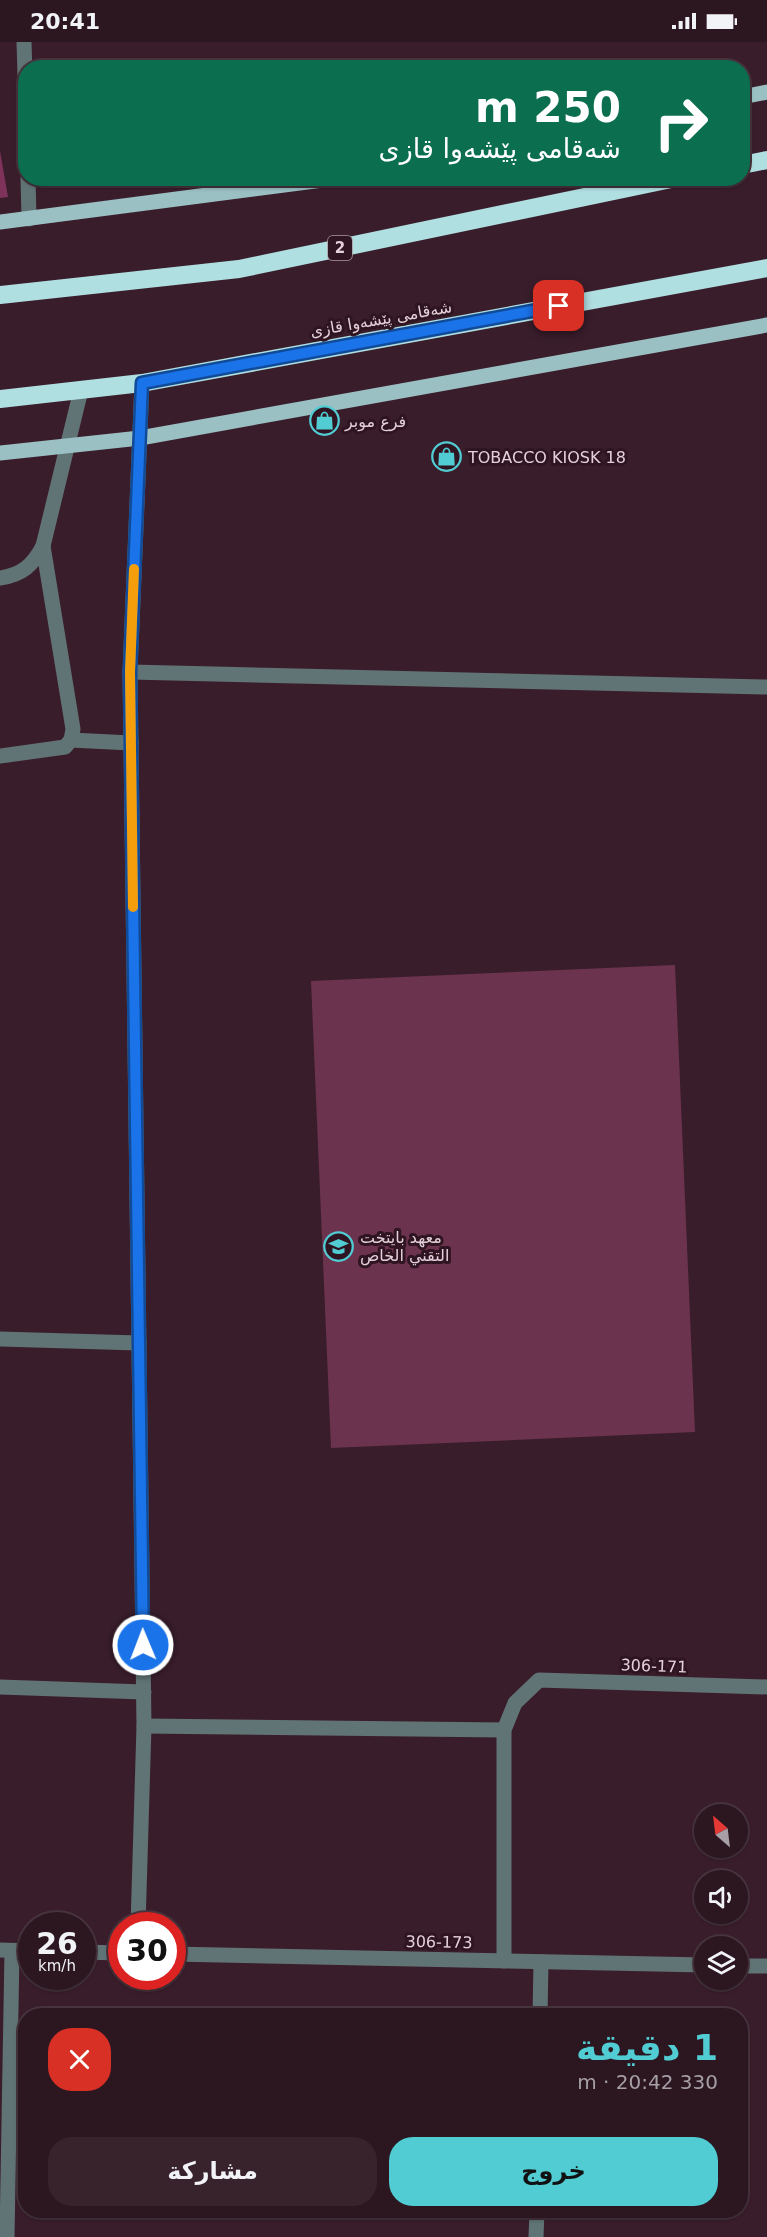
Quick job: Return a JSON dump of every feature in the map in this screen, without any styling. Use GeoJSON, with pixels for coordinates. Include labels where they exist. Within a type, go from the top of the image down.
{"type":"FeatureCollection","features":[{"type":"Feature","properties":{"kind":"highway"},"geometry":{"type":"LineString","coordinates":[[750,163],[767,160]]}},
{"type":"Feature","properties":{"kind":"highway","name":"2"},"geometry":{"type":"LineString","coordinates":[[0,295],[239,269],[638,186]]}},
{"type":"Feature","properties":{"kind":"highway","name":"شەقامی پێشەوا قازی"},"geometry":{"type":"LineString","coordinates":[[0,399],[142,383],[767,267]]}},
{"type":"Feature","properties":{"kind":"main road"},"geometry":{"type":"LineString","coordinates":[[750,95],[767,92]]}},
{"type":"Feature","properties":{"kind":"main road"},"geometry":{"type":"LineString","coordinates":[[0,222],[278,186]]}},
{"type":"Feature","properties":{"kind":"main road"},"geometry":{"type":"LineString","coordinates":[[0,453],[140,438],[767,325]]}},
{"type":"Feature","properties":{"kind":"street"},"geometry":{"type":"LineString","coordinates":[[24,42],[25,60]]}},
{"type":"Feature","properties":{"kind":"street"},"geometry":{"type":"LineString","coordinates":[[27,186],[29,219]]}},
{"type":"Feature","properties":{"kind":"street"},"geometry":{"type":"LineString","coordinates":[[138,1912],[144,1692],[130,672],[142,383]]}},
{"type":"Feature","properties":{"kind":"street"},"geometry":{"type":"LineString","coordinates":[[0,578],[13,576],[26,569],[36,559],[43,546],[81,390]]}},
{"type":"Feature","properties":{"kind":"street"},"geometry":{"type":"LineString","coordinates":[[0,756],[65,747],[71,740],[73,729],[43,546]]}},
{"type":"Feature","properties":{"kind":"street"},"geometry":{"type":"LineString","coordinates":[[130,672],[767,687]]}},
{"type":"Feature","properties":{"kind":"street"},"geometry":{"type":"LineString","coordinates":[[71,740],[131,743]]}},
{"type":"Feature","properties":{"kind":"street"},"geometry":{"type":"LineString","coordinates":[[0,1339],[139,1343]]}},
{"type":"Feature","properties":{"kind":"street","name":"306-171"},"geometry":{"type":"LineString","coordinates":[[504,1730],[515,1703],[539,1680],[767,1687]]}},
{"type":"Feature","properties":{"kind":"street"},"geometry":{"type":"LineString","coordinates":[[0,1687],[144,1692]]}},
{"type":"Feature","properties":{"kind":"street"},"geometry":{"type":"LineString","coordinates":[[144,1726],[504,1730],[504,1961]]}},
{"type":"Feature","properties":{"kind":"street"},"geometry":{"type":"LineString","coordinates":[[6,1950],[7,2237]]}},
{"type":"Feature","properties":{"kind":"street","name":"306-173"},"geometry":{"type":"LineString","coordinates":[[186,1954],[694,1965]]}},
{"type":"Feature","properties":{"kind":"street"},"geometry":{"type":"LineString","coordinates":[[540,2008],[541,1962]]}},
{"type":"Feature","properties":{"kind":"street"},"geometry":{"type":"LineString","coordinates":[[748,1966],[767,1966]]}},
{"type":"Feature","properties":{"kind":"street"},"geometry":{"type":"LineString","coordinates":[[536,2237],[537,2218]]}},
{"type":"Feature","properties":{"kind":"shaded area"},"geometry":{"type":"Polygon","coordinates":[[[0,151],[8,197],[0,198],[0,151]]]}},
{"type":"Feature","properties":{"kind":"shaded area"},"geometry":{"type":"Polygon","coordinates":[[[675,965],[695,1432],[331,1448],[311,981],[675,965]]]}},
{"type":"Feature","properties":{"kind":"slow traffic"},"geometry":{"type":"LineString","coordinates":[[133,907],[130,672],[134,569]]}},
{"type":"Feature","properties":{"kind":"place","name":"فرع موبر"},"geometry":{"type":"Point","coordinates":[324,421]}},
{"type":"Feature","properties":{"kind":"place","name":"TOBACCO KIOSK 18"},"geometry":{"type":"Point","coordinates":[447,457]}},
{"type":"Feature","properties":{"kind":"place","name":"معهد بايتخت التقني الخاص"},"geometry":{"type":"Point","coordinates":[339,1246]}},
{"type":"Feature","properties":{"kind":"route"},"geometry":{"type":"LineString","coordinates":[[143,1645],[130,672],[142,383],[559,306]]}}]}
